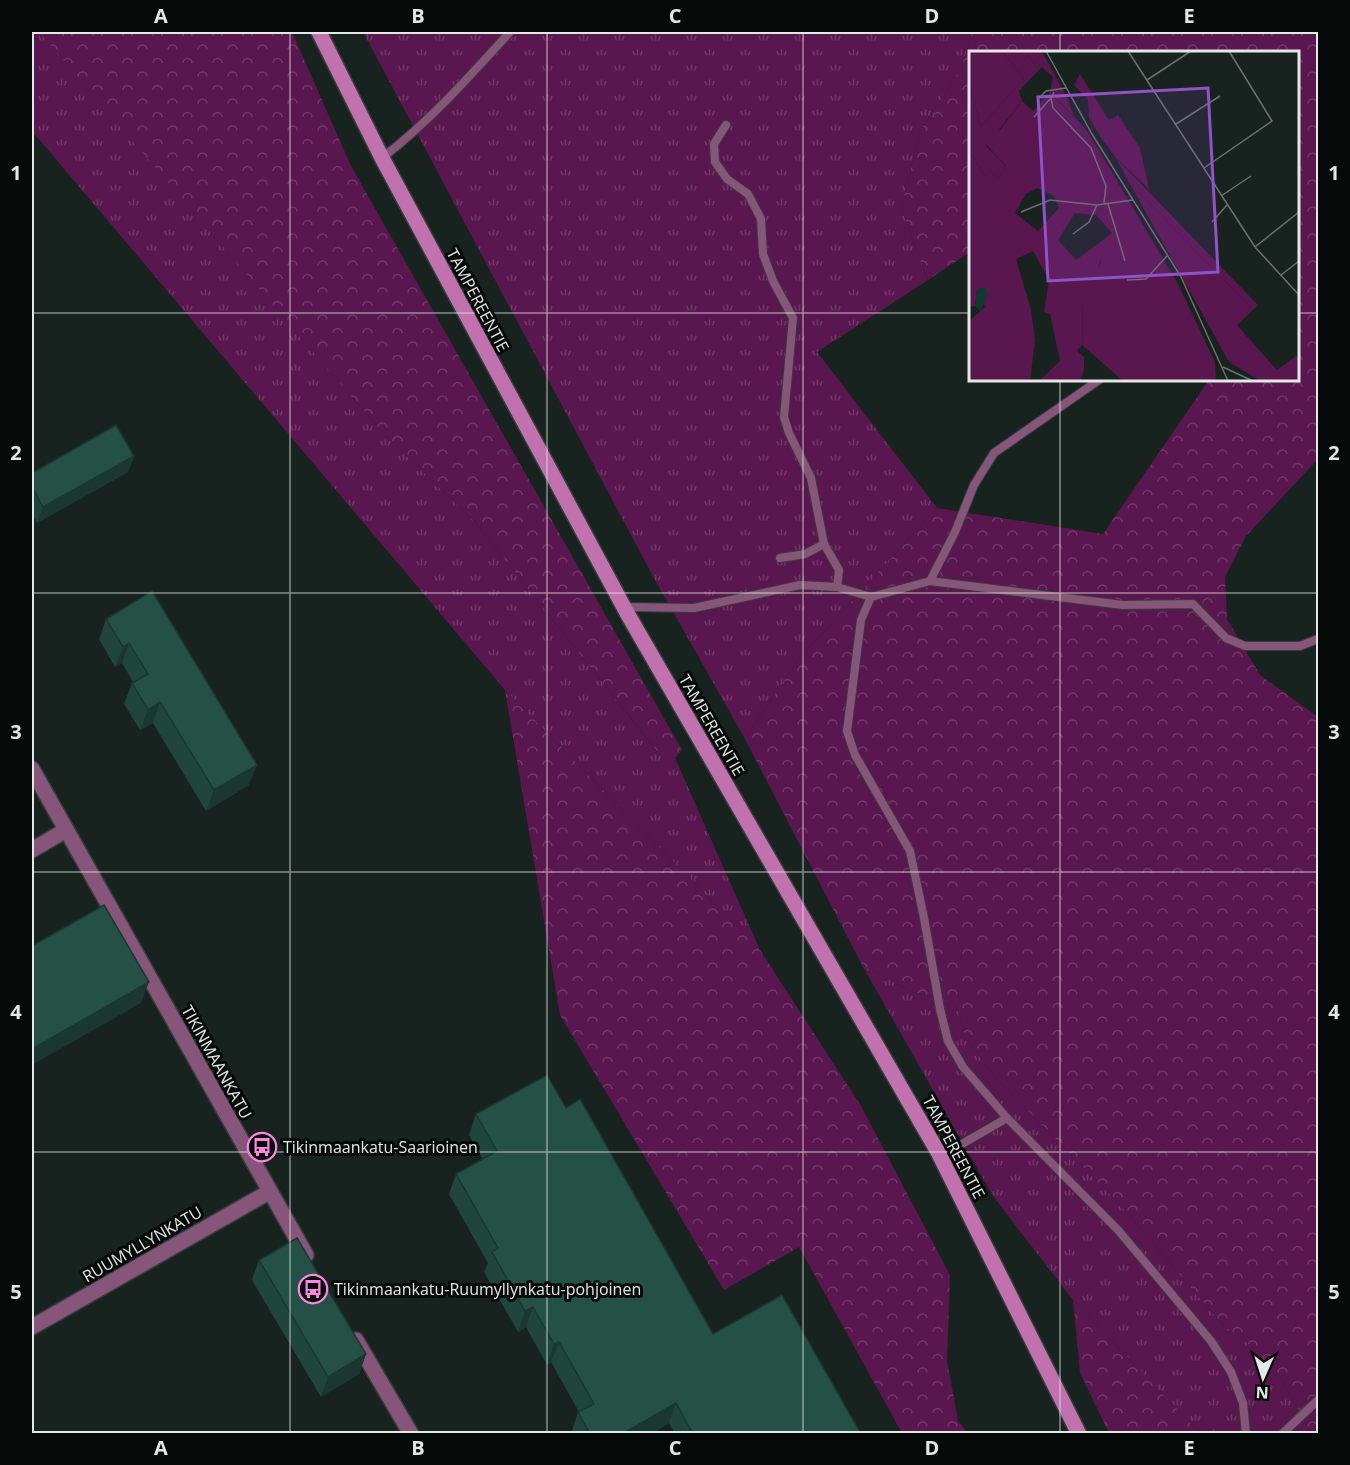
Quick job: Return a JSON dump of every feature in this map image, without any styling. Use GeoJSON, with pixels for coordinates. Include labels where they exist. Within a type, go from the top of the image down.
{"type":"FeatureCollection","features":[{"type":"Feature","properties":{"kind":"main road","name":"TAMPEREENTIE"},"geometry":{"type":"LineString","coordinates":[[320,32],[382,158],[624,607],[938,1152],[1079,1434]]}},
{"type":"Feature","properties":{"kind":"street","name":"TIKINMAANKATU"},"geometry":{"type":"LineString","coordinates":[[32,769],[316,1273]]}},
{"type":"Feature","properties":{"kind":"street"},"geometry":{"type":"LineString","coordinates":[[32,850],[66,830]]}},
{"type":"Feature","properties":{"kind":"street","name":"RUUMYLLYNKATU"},"geometry":{"type":"LineString","coordinates":[[32,1327],[269,1192]]}},
{"type":"Feature","properties":{"kind":"street"},"geometry":{"type":"LineString","coordinates":[[346,1323],[411,1434]]}},
{"type":"Feature","properties":{"kind":"lane"},"geometry":{"type":"LineString","coordinates":[[382,158],[409,137],[510,32]]}},
{"type":"Feature","properties":{"kind":"lane"},"geometry":{"type":"LineString","coordinates":[[726,125],[714,144],[715,162],[727,179],[748,195],[761,219],[766,263],[773,281],[794,318],[784,417],[789,433],[811,478],[824,544],[839,570],[837,587]]}},
{"type":"Feature","properties":{"kind":"lane"},"geometry":{"type":"LineString","coordinates":[[930,581],[955,532],[974,485],[994,453],[1098,381]]}},
{"type":"Feature","properties":{"kind":"lane"},"geometry":{"type":"LineString","coordinates":[[780,558],[805,554],[824,544]]}},
{"type":"Feature","properties":{"kind":"lane"},"geometry":{"type":"LineString","coordinates":[[624,607],[694,608],[800,585],[837,587],[871,597],[930,581],[1123,605],[1193,604],[1227,638],[1245,646],[1300,646],[1318,639]]}},
{"type":"Feature","properties":{"kind":"lane"},"geometry":{"type":"LineString","coordinates":[[871,597],[861,620],[847,731],[855,755],[910,851],[948,1041],[963,1067],[1006,1118],[1118,1230],[1211,1341],[1232,1372],[1243,1403],[1246,1434]]}},
{"type":"Feature","properties":{"kind":"lane"},"geometry":{"type":"LineString","coordinates":[[938,1152],[962,1144],[1006,1118]]}},
{"type":"Feature","properties":{"kind":"lane"},"geometry":{"type":"LineString","coordinates":[[1282,1434],[1318,1400]]}},
{"type":"Feature","properties":{"kind":"green space"},"geometry":{"type":"Polygon","coordinates":[[[32,32],[39,32],[48,42],[382,432],[475,522],[660,755],[675,758],[760,950],[505,690],[32,131],[32,32]]]}},
{"type":"Feature","properties":{"kind":"green space"},"geometry":{"type":"Polygon","coordinates":[[[39,32],[292,32],[351,166],[682,750],[675,758],[661,756],[475,522],[382,432],[39,32]]]}},
{"type":"Feature","properties":{"kind":"green space"},"geometry":{"type":"Polygon","coordinates":[[[363,32],[972,32],[962,67],[920,131],[901,208],[928,280],[817,352],[937,508],[798,660],[745,739],[655,580],[363,32]]]}},
{"type":"Feature","properties":{"kind":"green space"},"geometry":{"type":"Polygon","coordinates":[[[972,32],[1318,32],[1318,459],[1246,536],[1225,577],[1227,619],[1260,675],[1318,717],[1318,1429],[1314,1433],[1311,1433],[1271,1361],[1223,1325],[1123,1208],[994,1076],[966,1039],[955,1002],[912,992],[862,965],[745,739],[798,660],[937,508],[1103,534],[1208,381],[1299,381],[1299,51],[969,51],[969,253],[928,280],[901,208],[920,131],[962,67],[972,32]]]}},
{"type":"Feature","properties":{"kind":"green space"},"geometry":{"type":"Polygon","coordinates":[[[505,690],[760,950],[861,1106],[950,1275],[947,1361],[958,1421],[968,1433],[902,1433],[799,1247],[724,1290],[560,1015],[505,690]]]}},
{"type":"Feature","properties":{"kind":"green space"},"geometry":{"type":"Polygon","coordinates":[[[862,965],[912,992],[955,1002],[966,1039],[994,1076],[1123,1208],[1223,1325],[1271,1361],[1311,1433],[1200,1433],[1073,1300],[993,1196],[862,965]]]}},
{"type":"Feature","properties":{"kind":"green space"},"geometry":{"type":"Polygon","coordinates":[[[1073,1300],[1200,1433],[1109,1433],[1080,1373],[1073,1300]]]}},
{"type":"Feature","properties":{"kind":"building"},"geometry":{"type":"Polygon","coordinates":[[[116,425],[134,456],[43,507],[32,487],[32,473],[116,425]]]}},
{"type":"Feature","properties":{"kind":"building"},"geometry":{"type":"Polygon","coordinates":[[[152,591],[257,765],[214,790],[160,702],[148,710],[132,683],[148,674],[129,643],[123,647],[106,619],[152,591]]]}},
{"type":"Feature","properties":{"kind":"building"},"geometry":{"type":"Polygon","coordinates":[[[104,905],[149,982],[32,1049],[32,946],[104,905]]]}},
{"type":"Feature","properties":{"kind":"building"},"geometry":{"type":"Polygon","coordinates":[[[547,1075],[566,1108],[580,1099],[713,1334],[782,1295],[861,1434],[693,1434],[676,1403],[622,1434],[590,1434],[578,1412],[594,1404],[559,1342],[554,1344],[533,1307],[525,1311],[492,1252],[498,1248],[456,1174],[497,1151],[476,1114],[547,1075]]]}},
{"type":"Feature","properties":{"kind":"building"},"geometry":{"type":"Polygon","coordinates":[[[297,1238],[366,1354],[328,1377],[259,1260],[297,1238]]]}},
{"type":"Feature","properties":{"kind":"place","name":"Tikinmaankatu-Saarioinen"},"geometry":{"type":"Point","coordinates":[262,1147]}},
{"type":"Feature","properties":{"kind":"place","name":"Tikinmaankatu-Ruumyllynkatu-pohjoinen"},"geometry":{"type":"Point","coordinates":[313,1289]}}]}
